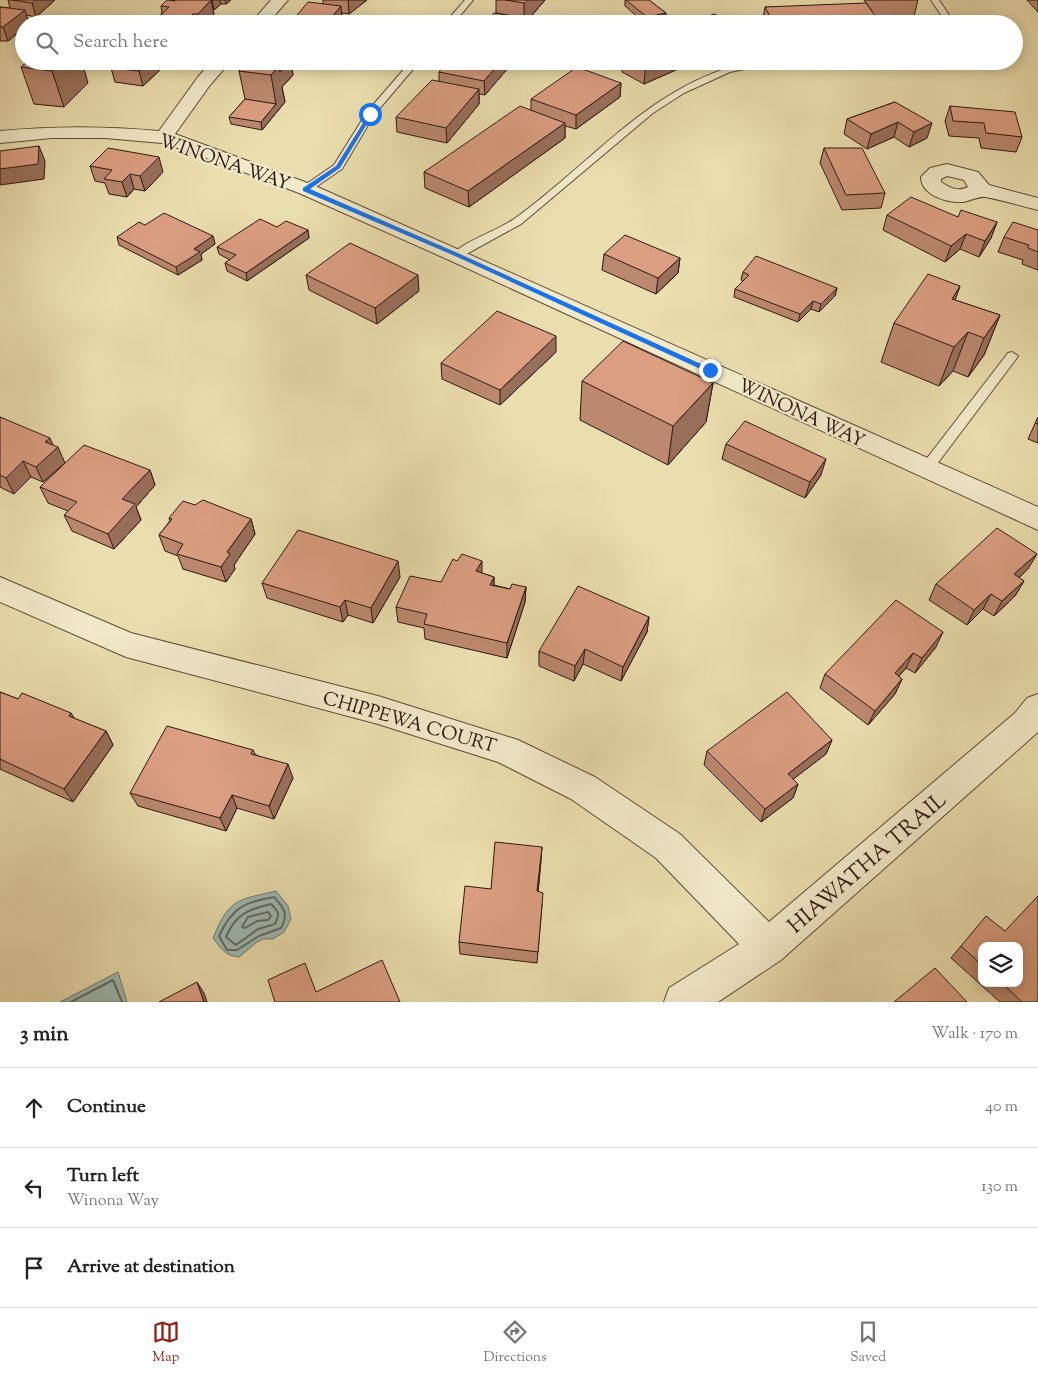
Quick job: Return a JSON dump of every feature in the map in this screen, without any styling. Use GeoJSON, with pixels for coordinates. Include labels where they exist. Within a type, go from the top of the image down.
{"type":"FeatureCollection","features":[{"type":"Feature","properties":{"kind":"street"},"geometry":{"type":"LineString","coordinates":[[266,15],[280,0]]}},
{"type":"Feature","properties":{"kind":"street"},"geometry":{"type":"LineString","coordinates":[[164,137],[214,70]]}},
{"type":"Feature","properties":{"kind":"street","name":"WINONA WAY"},"geometry":{"type":"LineString","coordinates":[[0,137],[52,132],[105,132],[164,137],[306,189],[457,255],[1038,519]]}},
{"type":"Feature","properties":{"kind":"street"},"geometry":{"type":"LineString","coordinates":[[979,189],[1038,204]]}},
{"type":"Feature","properties":{"kind":"street","name":"CHIPPEWA COURT"},"geometry":{"type":"LineString","coordinates":[[0,589],[126,644],[378,710],[506,750],[583,788],[668,846],[768,947]]}},
{"type":"Feature","properties":{"kind":"street","name":"HIAWATHA TRAIL"},"geometry":{"type":"LineString","coordinates":[[683,1002],[768,947],[983,761],[1026,722],[1038,708]]}},
{"type":"Feature","properties":{"kind":"lane"},"geometry":{"type":"LineString","coordinates":[[456,15],[469,0]]}},
{"type":"Feature","properties":{"kind":"lane"},"geometry":{"type":"LineString","coordinates":[[935,0],[945,15]]}},
{"type":"Feature","properties":{"kind":"lane"},"geometry":{"type":"LineString","coordinates":[[306,189],[338,167],[370,114],[408,70]]}},
{"type":"Feature","properties":{"kind":"lane"},"geometry":{"type":"LineString","coordinates":[[457,255],[516,222],[650,111],[670,97],[729,70]]}},
{"type":"Feature","properties":{"kind":"lane"},"geometry":{"type":"LineString","coordinates":[[926,469],[1012,356]]}},
{"type":"Feature","properties":{"kind":"water"},"geometry":{"type":"Polygon","coordinates":[[[276,891],[288,906],[291,919],[284,932],[273,939],[263,939],[257,942],[239,957],[224,951],[213,938],[224,915],[230,908],[243,900],[276,891]]]}},
{"type":"Feature","properties":{"kind":"water"},"geometry":{"type":"Polygon","coordinates":[[[118,972],[127,1002],[60,1002],[118,972]]]}},
{"type":"Feature","properties":{"kind":"building"},"geometry":{"type":"Polygon","coordinates":[[[13,0],[35,0],[32,3],[13,0]]]}},
{"type":"Feature","properties":{"kind":"building"},"geometry":{"type":"Polygon","coordinates":[[[167,0],[211,0],[198,14],[192,15],[161,15],[169,7],[161,6],[167,0]]]}},
{"type":"Feature","properties":{"kind":"building"},"geometry":{"type":"Polygon","coordinates":[[[506,0],[527,0],[524,3],[506,0]]]}},
{"type":"Feature","properties":{"kind":"building"},"geometry":{"type":"Polygon","coordinates":[[[626,0],[649,0],[666,13],[645,15],[626,0]]]}},
{"type":"Feature","properties":{"kind":"building"},"geometry":{"type":"Polygon","coordinates":[[[308,2],[341,6],[334,15],[297,15],[308,2]]]}},
{"type":"Feature","properties":{"kind":"building"},"geometry":{"type":"Polygon","coordinates":[[[866,3],[875,15],[769,15],[765,7],[866,3]]]}},
{"type":"Feature","properties":{"kind":"building"},"geometry":{"type":"Polygon","coordinates":[[[0,7],[25,10],[19,15],[15,15],[15,18],[3,27],[0,27],[0,7]]]}},
{"type":"Feature","properties":{"kind":"building"},"geometry":{"type":"Polygon","coordinates":[[[240,70],[275,70],[271,75],[240,70]]]}},
{"type":"Feature","properties":{"kind":"building"},"geometry":{"type":"Polygon","coordinates":[[[441,70],[493,70],[484,81],[439,72],[441,70]]]}},
{"type":"Feature","properties":{"kind":"building"},"geometry":{"type":"Polygon","coordinates":[[[573,70],[585,70],[621,83],[576,115],[531,99],[573,70]]]}},
{"type":"Feature","properties":{"kind":"building"},"geometry":{"type":"Polygon","coordinates":[[[432,80],[479,89],[446,128],[396,117],[432,80]]]}},
{"type":"Feature","properties":{"kind":"building"},"geometry":{"type":"Polygon","coordinates":[[[245,99],[276,104],[261,122],[229,117],[245,99]]]}},
{"type":"Feature","properties":{"kind":"building"},"geometry":{"type":"Polygon","coordinates":[[[895,102],[932,123],[914,132],[898,122],[871,134],[847,119],[895,102]]]}},
{"type":"Feature","properties":{"kind":"building"},"geometry":{"type":"Polygon","coordinates":[[[520,106],[565,123],[468,191],[424,172],[520,106]]]}},
{"type":"Feature","properties":{"kind":"building"},"geometry":{"type":"Polygon","coordinates":[[[950,106],[1015,112],[1022,137],[986,133],[984,123],[953,121],[950,106]]]}},
{"type":"Feature","properties":{"kind":"building"},"geometry":{"type":"Polygon","coordinates":[[[39,146],[38,164],[0,169],[0,151],[39,146]]]}},
{"type":"Feature","properties":{"kind":"building"},"geometry":{"type":"Polygon","coordinates":[[[108,148],[159,157],[140,176],[130,174],[122,182],[104,179],[112,170],[90,166],[108,148]]]}},
{"type":"Feature","properties":{"kind":"building"},"geometry":{"type":"Polygon","coordinates":[[[824,148],[862,148],[885,193],[846,195],[824,148]]]}},
{"type":"Feature","properties":{"kind":"building"},"geometry":{"type":"Polygon","coordinates":[[[911,197],[958,217],[961,210],[997,222],[985,241],[966,234],[951,246],[887,215],[911,197]]]}},
{"type":"Feature","properties":{"kind":"building"},"geometry":{"type":"Polygon","coordinates":[[[164,213],[213,236],[194,249],[200,252],[176,267],[117,237],[139,222],[145,225],[164,213]]]}},
{"type":"Feature","properties":{"kind":"building"},"geometry":{"type":"Polygon","coordinates":[[[260,219],[277,227],[286,221],[308,230],[246,273],[225,263],[236,255],[217,247],[260,219]]]}},
{"type":"Feature","properties":{"kind":"building"},"geometry":{"type":"Polygon","coordinates":[[[1013,222],[1038,230],[1038,252],[1028,248],[1029,245],[1004,237],[1013,222]]]}},
{"type":"Feature","properties":{"kind":"building"},"geometry":{"type":"Polygon","coordinates":[[[625,235],[680,258],[658,278],[604,254],[625,235]]]}},
{"type":"Feature","properties":{"kind":"building"},"geometry":{"type":"Polygon","coordinates":[[[350,243],[418,275],[375,308],[306,275],[350,243]]]}},
{"type":"Feature","properties":{"kind":"building"},"geometry":{"type":"Polygon","coordinates":[[[756,256],[837,288],[821,304],[813,301],[800,314],[735,289],[749,275],[743,272],[756,256]]]}},
{"type":"Feature","properties":{"kind":"building"},"geometry":{"type":"Polygon","coordinates":[[[928,274],[960,286],[952,299],[1000,315],[984,338],[968,332],[954,347],[894,323],[928,274]]]}},
{"type":"Feature","properties":{"kind":"building"},"geometry":{"type":"Polygon","coordinates":[[[497,311],[556,336],[500,390],[441,363],[497,311]]]}},
{"type":"Feature","properties":{"kind":"building"},"geometry":{"type":"Polygon","coordinates":[[[623,341],[713,383],[673,426],[582,381],[623,341]]]}},
{"type":"Feature","properties":{"kind":"building"},"geometry":{"type":"Polygon","coordinates":[[[0,417],[50,438],[45,442],[58,447],[36,467],[23,461],[6,478],[0,475],[0,417]]]}},
{"type":"Feature","properties":{"kind":"building"},"geometry":{"type":"Polygon","coordinates":[[[745,421],[826,459],[810,482],[726,444],[745,421]]]}},
{"type":"Feature","properties":{"kind":"building"},"geometry":{"type":"Polygon","coordinates":[[[84,445],[150,470],[122,499],[135,504],[108,534],[64,515],[77,502],[40,487],[84,445]]]}},
{"type":"Feature","properties":{"kind":"building"},"geometry":{"type":"Polygon","coordinates":[[[203,500],[251,519],[227,552],[230,554],[221,567],[177,554],[183,544],[159,535],[172,519],[169,518],[183,501],[195,505],[203,500]]]}},
{"type":"Feature","properties":{"kind":"building"},"geometry":{"type":"Polygon","coordinates":[[[997,528],[1037,554],[1014,574],[1024,581],[1002,601],[991,594],[974,610],[936,584],[997,528]]]}},
{"type":"Feature","properties":{"kind":"building"},"geometry":{"type":"Polygon","coordinates":[[[298,530],[398,561],[371,608],[345,600],[340,607],[262,583],[298,530]]]}},
{"type":"Feature","properties":{"kind":"building"},"geometry":{"type":"Polygon","coordinates":[[[462,554],[482,561],[476,571],[494,577],[490,585],[510,589],[512,584],[526,587],[507,643],[424,624],[427,614],[396,607],[410,576],[441,582],[453,559],[457,561],[462,554]]]}},
{"type":"Feature","properties":{"kind":"building"},"geometry":{"type":"Polygon","coordinates":[[[578,586],[649,617],[623,667],[585,649],[575,666],[539,651],[578,586]]]}},
{"type":"Feature","properties":{"kind":"building"},"geometry":{"type":"Polygon","coordinates":[[[896,600],[943,632],[922,658],[913,653],[895,673],[902,679],[875,711],[825,674],[896,600]]]}},
{"type":"Feature","properties":{"kind":"building"},"geometry":{"type":"Polygon","coordinates":[[[0,692],[18,699],[22,693],[71,713],[69,716],[106,731],[64,789],[0,759],[0,692]]]}},
{"type":"Feature","properties":{"kind":"building"},"geometry":{"type":"Polygon","coordinates":[[[787,692],[832,740],[788,774],[798,784],[765,809],[707,751],[787,692]]]}},
{"type":"Feature","properties":{"kind":"building"},"geometry":{"type":"Polygon","coordinates":[[[167,726],[253,750],[251,754],[288,764],[269,806],[232,795],[220,818],[130,793],[167,726]]]}},
{"type":"Feature","properties":{"kind":"building"},"geometry":{"type":"Polygon","coordinates":[[[495,842],[542,847],[537,891],[543,893],[538,952],[459,942],[465,886],[491,889],[495,842]]]}},
{"type":"Feature","properties":{"kind":"building"},"geometry":{"type":"Polygon","coordinates":[[[1038,896],[1038,1002],[1022,1002],[1006,987],[1023,987],[1023,942],[978,942],[978,961],[961,946],[986,916],[1005,931],[1038,896]]]}},
{"type":"Feature","properties":{"kind":"building"},"geometry":{"type":"Polygon","coordinates":[[[382,960],[400,1002],[275,1002],[268,980],[305,963],[316,992],[382,960]]]}},
{"type":"Feature","properties":{"kind":"building"},"geometry":{"type":"Polygon","coordinates":[[[935,968],[967,1002],[894,1002],[935,968]]]}},
{"type":"Feature","properties":{"kind":"building"},"geometry":{"type":"Polygon","coordinates":[[[197,982],[204,1002],[159,1002],[197,982]]]}},
{"type":"Feature","properties":{"kind":"route"},"geometry":{"type":"LineString","coordinates":[[370,114],[338,167],[306,189],[457,255],[710,370]]}}]}
